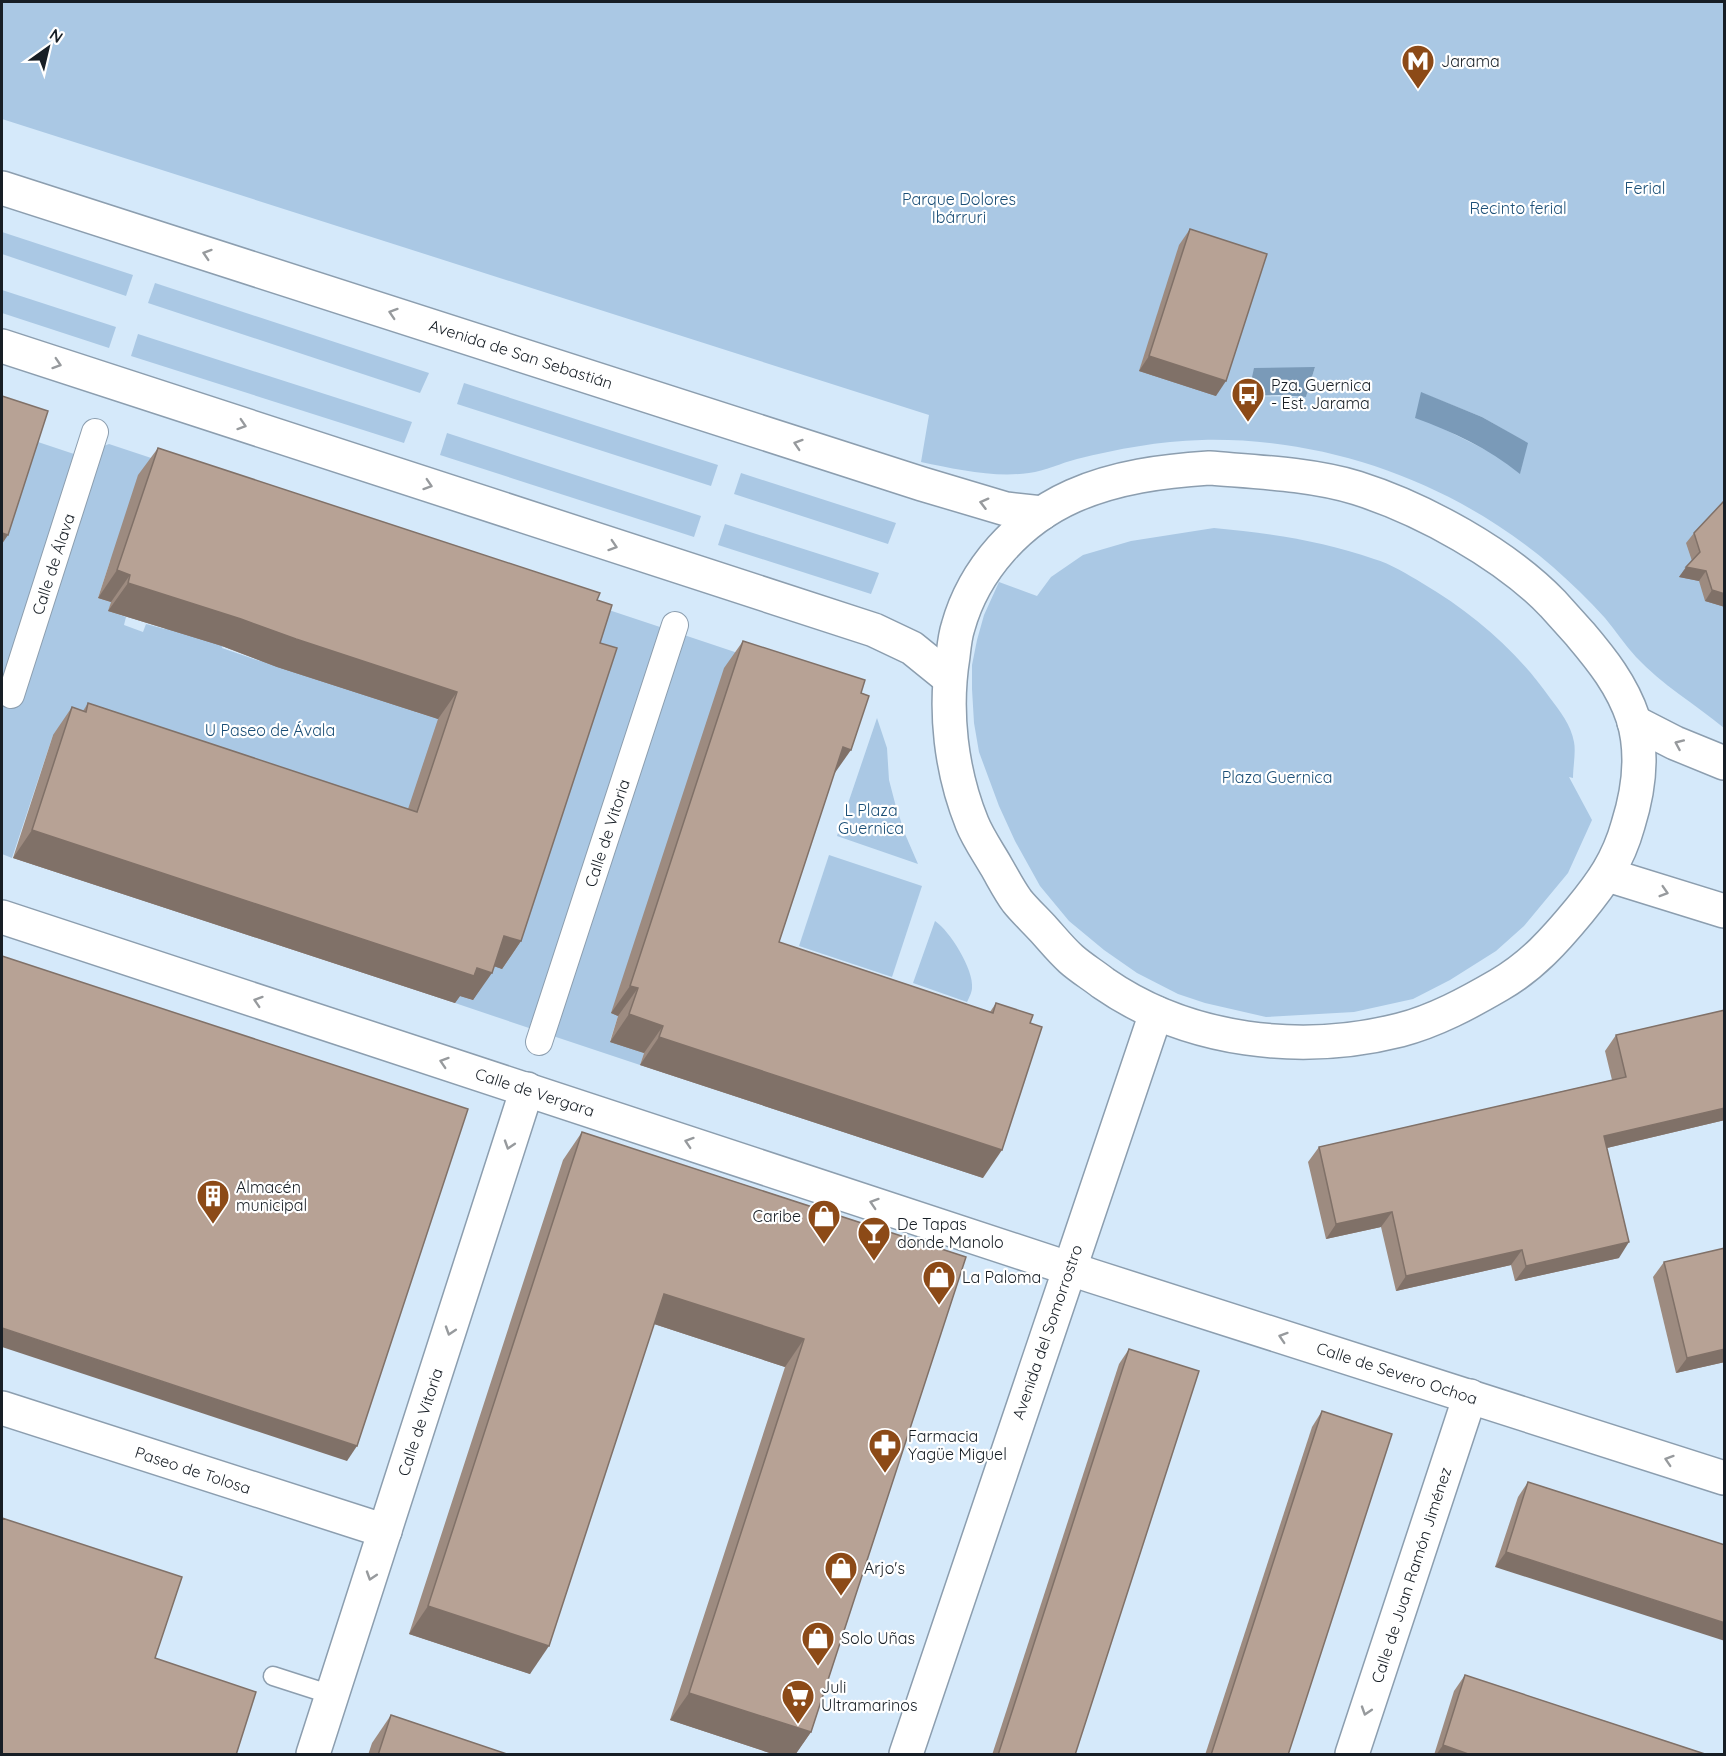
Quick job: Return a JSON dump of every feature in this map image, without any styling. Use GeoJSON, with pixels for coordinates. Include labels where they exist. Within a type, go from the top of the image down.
{"type":"FeatureCollection","features":[{"type":"Feature","properties":{"kind":"street","name":"Avenida de San Sebastián"},"geometry":{"type":"LineString","coordinates":[[2,188],[963,497],[1006,509],[1042,513]]}},
{"type":"Feature","properties":{"kind":"street"},"geometry":{"type":"LineString","coordinates":[[2,346],[874,630],[912,648],[949,678]]}},
{"type":"Feature","properties":{"kind":"street","name":"Calle de Álava"},"geometry":{"type":"LineString","coordinates":[[11,695],[95,432]]}},
{"type":"Feature","properties":{"kind":"street"},"geometry":{"type":"LineString","coordinates":[[1209,468],[1281,474],[1358,488],[1416,511],[1459,534],[1512,568],[1551,601],[1606,664],[1623,693],[1634,722],[1641,768],[1634,806],[1623,844],[1608,875],[1551,946],[1517,975],[1464,1005],[1404,1029],[1344,1041],[1285,1042],[1214,1032],[1156,1013],[1113,989],[1074,962],[1017,900],[973,825],[959,781],[950,736],[949,678],[958,627],[990,561],[1012,538],[1042,513],[1069,497],[1096,487],[1169,470],[1209,468]]}},
{"type":"Feature","properties":{"kind":"street","name":"Calle de Vitoria"},"geometry":{"type":"LineString","coordinates":[[540,1042],[675,625]]}},
{"type":"Feature","properties":{"kind":"street"},"geometry":{"type":"LineString","coordinates":[[1634,722],[1675,743],[1725,764]]}},
{"type":"Feature","properties":{"kind":"street"},"geometry":{"type":"LineString","coordinates":[[1608,875],[1725,911]]}},
{"type":"Feature","properties":{"kind":"street","name":"Calle de Vergara"},"geometry":{"type":"LineString","coordinates":[[2,916],[1069,1268]]}},
{"type":"Feature","properties":{"kind":"street","name":"Avenida del Somorrostro"},"geometry":{"type":"LineString","coordinates":[[906,1755],[1156,1013]]}},
{"type":"Feature","properties":{"kind":"street","name":"Calle de Vitoria"},"geometry":{"type":"LineString","coordinates":[[313,1755],[527,1089]]}},
{"type":"Feature","properties":{"kind":"street","name":"Calle de Severo Ochoa"},"geometry":{"type":"LineString","coordinates":[[1069,1268],[1725,1478]]}},
{"type":"Feature","properties":{"kind":"street","name":"Calle de Juan Ramón Jiménez"},"geometry":{"type":"LineString","coordinates":[[1352,1755],[1470,1396]]}},
{"type":"Feature","properties":{"kind":"street","name":"Paseo de Tolosa"},"geometry":{"type":"LineString","coordinates":[[2,1408],[385,1531]]}},
{"type":"Feature","properties":{"kind":"lane"},"geometry":{"type":"LineString","coordinates":[[273,1677],[332,1695]]}},
{"type":"Feature","properties":{"kind":"green space"},"geometry":{"type":"Polygon","coordinates":[[[2,2],[1724,2],[1724,728],[1646,667],[1586,598],[1553,567],[1516,538],[1476,512],[1389,471],[1344,457],[1297,447],[1250,441],[1202,440],[1123,449],[1077,459],[1035,472],[1016,474],[975,472],[921,462],[929,415],[2,119],[2,2]],[[1315,367],[1249,396],[1306,397],[1315,367]],[[1422,393],[1446,430],[1496,455],[1520,473],[1527,443],[1482,417],[1422,393]]]}},
{"type":"Feature","properties":{"kind":"green space"},"geometry":{"type":"Polygon","coordinates":[[[2,232],[133,275],[126,296],[2,254],[2,232]]]}},
{"type":"Feature","properties":{"kind":"green space"},"geometry":{"type":"Polygon","coordinates":[[[155,283],[429,373],[420,393],[148,303],[155,283]]]}},
{"type":"Feature","properties":{"kind":"green space"},"geometry":{"type":"Polygon","coordinates":[[[2,290],[116,327],[109,348],[2,313],[2,290]]]}},
{"type":"Feature","properties":{"kind":"green space"},"geometry":{"type":"Polygon","coordinates":[[[138,334],[412,422],[404,443],[131,356],[138,334]]]}},
{"type":"Feature","properties":{"kind":"green space"},"geometry":{"type":"Polygon","coordinates":[[[464,383],[718,465],[711,486],[457,404],[464,383]]]}},
{"type":"Feature","properties":{"kind":"green space"},"geometry":{"type":"Polygon","coordinates":[[[447,433],[701,516],[694,537],[440,455],[447,433]]]}},
{"type":"Feature","properties":{"kind":"green space","name":"U Paseo de Ávala"},"geometry":{"type":"Polygon","coordinates":[[[29,439],[95,461],[101,447],[109,444],[663,628],[532,1029],[455,1003],[458,995],[472,1000],[485,963],[502,968],[598,676],[110,561],[98,598],[111,602],[109,611],[126,617],[124,625],[143,632],[146,624],[165,629],[168,621],[225,639],[222,648],[260,661],[263,652],[419,703],[416,712],[435,718],[483,706],[411,830],[53,735],[12,858],[2,854],[2,485],[29,439]]]}},
{"type":"Feature","properties":{"kind":"green space"},"geometry":{"type":"Polygon","coordinates":[[[741,473],[896,523],[888,544],[734,494],[741,473]]]}},
{"type":"Feature","properties":{"kind":"green space"},"geometry":{"type":"Polygon","coordinates":[[[725,524],[879,573],[871,594],[718,545],[725,524]]]}},
{"type":"Feature","properties":{"kind":"green space","name":"Plaza Guernica"},"geometry":{"type":"Polygon","coordinates":[[[1214,528],[1275,535],[1315,543],[1393,566],[1459,607],[1508,648],[1537,681],[1561,713],[1570,730],[1575,755],[1573,778],[1569,777],[1592,820],[1568,873],[1524,926],[1496,951],[1450,980],[1413,999],[1354,1012],[1266,1017],[1205,1003],[1178,994],[1137,973],[1069,921],[1040,886],[999,806],[979,752],[974,723],[972,665],[984,615],[999,582],[1037,596],[1051,577],[1083,555],[1131,541],[1214,528]]]}},
{"type":"Feature","properties":{"kind":"green space"},"geometry":{"type":"Polygon","coordinates":[[[684,635],[852,691],[618,1016],[610,1041],[644,1053],[640,1065],[553,1036],[684,635]]]}},
{"type":"Feature","properties":{"kind":"green space","name":"L Plaza Guernica"},"geometry":{"type":"Polygon","coordinates":[[[877,718],[887,748],[889,780],[895,803],[918,864],[837,836],[877,718]]]}},
{"type":"Feature","properties":{"kind":"green space"},"geometry":{"type":"Polygon","coordinates":[[[829,855],[922,886],[892,977],[799,946],[829,855]]]}},
{"type":"Feature","properties":{"kind":"green space"},"geometry":{"type":"Polygon","coordinates":[[[935,921],[954,942],[969,971],[972,988],[967,1002],[913,983],[935,921]]]}},
{"type":"Feature","properties":{"kind":"shaded area"},"geometry":{"type":"Polygon","coordinates":[[[1315,367],[1306,397],[1248,396],[1254,368],[1315,367]]]}},
{"type":"Feature","properties":{"kind":"shaded area"},"geometry":{"type":"Polygon","coordinates":[[[1421,392],[1482,417],[1528,443],[1520,474],[1470,442],[1415,418],[1421,392]]]}},
{"type":"Feature","properties":{"kind":"building"},"geometry":{"type":"Polygon","coordinates":[[[1190,229],[1267,254],[1226,381],[1149,356],[1190,229]]]}},
{"type":"Feature","properties":{"kind":"building"},"geometry":{"type":"Polygon","coordinates":[[[2,396],[48,411],[8,535],[2,533],[2,396]]]}},
{"type":"Feature","properties":{"kind":"building"},"geometry":{"type":"Polygon","coordinates":[[[158,448],[600,593],[597,600],[612,605],[600,643],[617,648],[521,941],[504,936],[492,973],[477,968],[474,976],[32,830],[72,707],[86,712],[88,703],[417,812],[457,692],[128,583],[130,575],[117,570],[158,448]]]}},
{"type":"Feature","properties":{"kind":"building"},"geometry":{"type":"Polygon","coordinates":[[[1725,500],[1725,594],[1712,590],[1706,571],[1686,567],[1700,552],[1694,533],[1725,500]]]}},
{"type":"Feature","properties":{"kind":"building"},"geometry":{"type":"Polygon","coordinates":[[[743,641],[865,680],[861,693],[869,696],[851,750],[843,747],[779,942],[993,1013],[996,1003],[1033,1015],[1030,1023],[1042,1027],[1002,1150],[659,1037],[663,1026],[629,1014],[638,988],[630,986],[743,641]]]}},
{"type":"Feature","properties":{"kind":"building","name":"Almacén municipal"},"geometry":{"type":"Polygon","coordinates":[[[2,956],[468,1109],[357,1446],[2,1328],[2,956]]]}},
{"type":"Feature","properties":{"kind":"building"},"geometry":{"type":"Polygon","coordinates":[[[1725,1010],[1725,1108],[1604,1136],[1629,1242],[1526,1266],[1522,1250],[1406,1276],[1392,1212],[1336,1224],[1319,1147],[1626,1077],[1616,1035],[1725,1010]]]}},
{"type":"Feature","properties":{"kind":"building"},"geometry":{"type":"Polygon","coordinates":[[[582,1132],[966,1257],[811,1732],[689,1693],[804,1339],[664,1294],[549,1646],[428,1606],[582,1132]]]}},
{"type":"Feature","properties":{"kind":"building"},"geometry":{"type":"Polygon","coordinates":[[[1725,1248],[1725,1349],[1687,1358],[1664,1262],[1725,1248]]]}},
{"type":"Feature","properties":{"kind":"building"},"geometry":{"type":"Polygon","coordinates":[[[1129,1349],[1199,1371],[1075,1755],[998,1755],[1129,1349]]]}},
{"type":"Feature","properties":{"kind":"building"},"geometry":{"type":"Polygon","coordinates":[[[1322,1411],[1392,1434],[1288,1755],[1211,1755],[1322,1411]]]}},
{"type":"Feature","properties":{"kind":"building"},"geometry":{"type":"Polygon","coordinates":[[[1528,1482],[1725,1545],[1725,1623],[1506,1552],[1528,1482]]]}},
{"type":"Feature","properties":{"kind":"building"},"geometry":{"type":"Polygon","coordinates":[[[2,1518],[182,1577],[155,1658],[256,1692],[236,1755],[2,1755],[2,1518]]]}},
{"type":"Feature","properties":{"kind":"building"},"geometry":{"type":"Polygon","coordinates":[[[1465,1675],[1708,1755],[1471,1755],[1443,1745],[1465,1675]]]}},
{"type":"Feature","properties":{"kind":"building"},"geometry":{"type":"Polygon","coordinates":[[[391,1715],[510,1755],[378,1755],[391,1715]]]}},
{"type":"Feature","properties":{"kind":"place","name":"Jarama"},"geometry":{"type":"Point","coordinates":[1418,90]}},
{"type":"Feature","properties":{"kind":"place","name":"Pza. Guernica - Est. Jarama"},"geometry":{"type":"Point","coordinates":[1248,423]}},
{"type":"Feature","properties":{"kind":"place","name":"Almacén municipal"},"geometry":{"type":"Point","coordinates":[213,1225]}},
{"type":"Feature","properties":{"kind":"place","name":"Caribe"},"geometry":{"type":"Point","coordinates":[824,1245]}},
{"type":"Feature","properties":{"kind":"place","name":"De Tapas donde Manolo"},"geometry":{"type":"Point","coordinates":[874,1262]}},
{"type":"Feature","properties":{"kind":"place","name":"La Paloma"},"geometry":{"type":"Point","coordinates":[939,1306]}},
{"type":"Feature","properties":{"kind":"place","name":"Farmacia Yagüe Miguel"},"geometry":{"type":"Point","coordinates":[885,1474]}},
{"type":"Feature","properties":{"kind":"place","name":"Arjo's"},"geometry":{"type":"Point","coordinates":[841,1597]}},
{"type":"Feature","properties":{"kind":"place","name":"Solo Uñas"},"geometry":{"type":"Point","coordinates":[818,1667]}},
{"type":"Feature","properties":{"kind":"place","name":"Juli Ultramarinos"},"geometry":{"type":"Point","coordinates":[798,1725]}},
{"type":"Feature","properties":{"kind":"park label","name":"Ferial"},"geometry":{"type":"Point","coordinates":[1645,188]}},
{"type":"Feature","properties":{"kind":"park label","name":"Parque Dolores Ibárruri"},"geometry":{"type":"Point","coordinates":[959,208]}},
{"type":"Feature","properties":{"kind":"park label","name":"Recinto ferial"},"geometry":{"type":"Point","coordinates":[1518,208]}}]}
